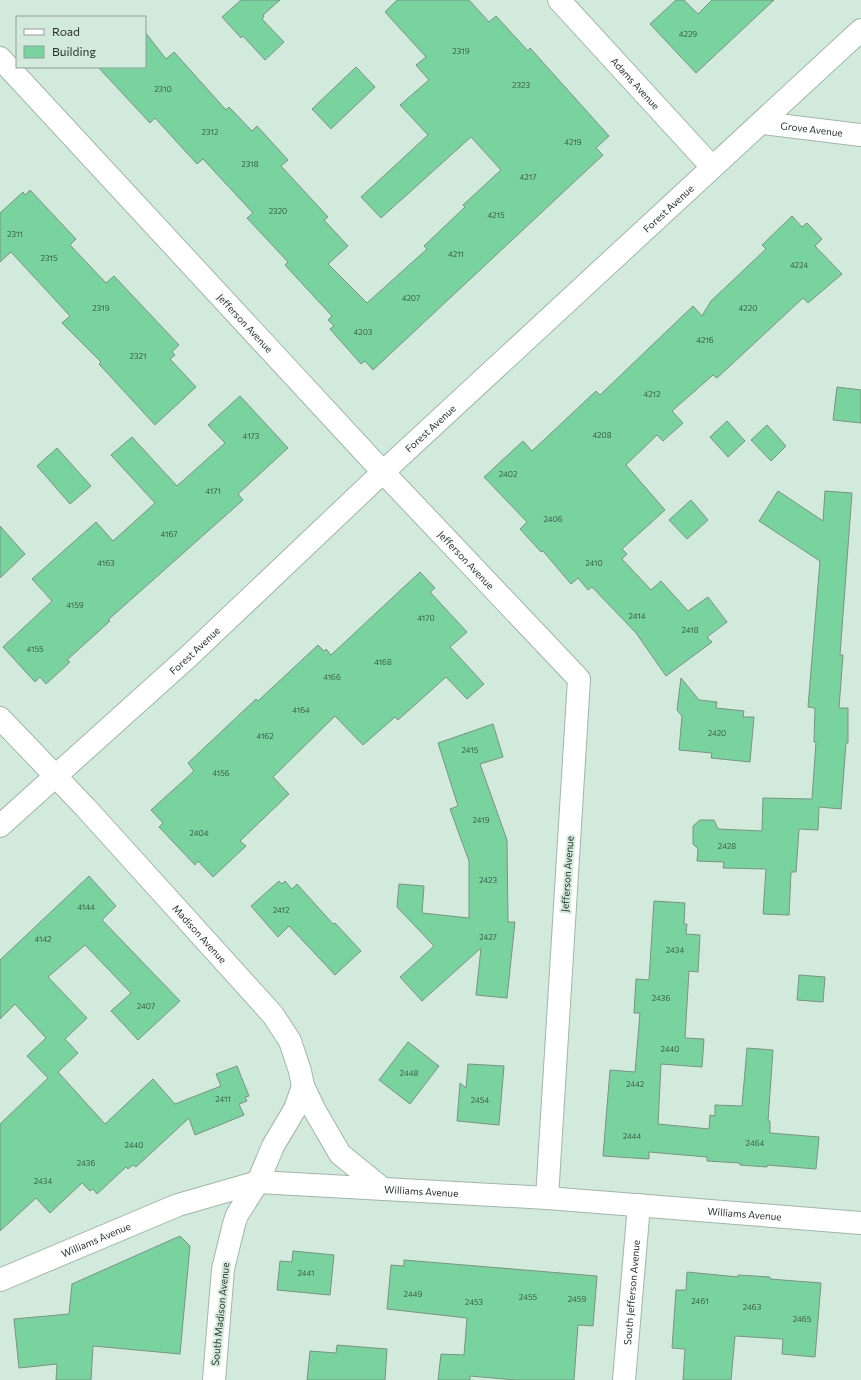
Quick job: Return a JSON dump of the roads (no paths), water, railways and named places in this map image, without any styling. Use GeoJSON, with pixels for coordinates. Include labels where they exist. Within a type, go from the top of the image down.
{"type":"FeatureCollection","features":[{"type":"Feature","properties":{"kind":"street","name":"Adams Avenue"},"geometry":{"type":"LineString","coordinates":[[559,0],[712,167]]}},
{"type":"Feature","properties":{"kind":"street","name":"Forest Avenue"},"geometry":{"type":"LineString","coordinates":[[0,826],[189,656],[384,472],[861,30]]}},
{"type":"Feature","properties":{"kind":"street","name":"Jefferson Avenue"},"geometry":{"type":"LineString","coordinates":[[0,58],[384,472],[579,679],[547,1198]]}},
{"type":"Feature","properties":{"kind":"street","name":"Grove Avenue"},"geometry":{"type":"LineString","coordinates":[[762,123],[861,135]]}},
{"type":"Feature","properties":{"kind":"street","name":"Madison Avenue"},"geometry":{"type":"LineString","coordinates":[[0,718],[273,1015],[290,1041],[300,1071],[303,1086],[315,1111],[340,1154],[383,1189]]}},
{"type":"Feature","properties":{"kind":"street"},"geometry":{"type":"LineString","coordinates":[[258,1182],[273,1146],[295,1109],[303,1086]]}},
{"type":"Feature","properties":{"kind":"street","name":"Williams Avenue"},"geometry":{"type":"LineString","coordinates":[[0,1280],[178,1205],[258,1182],[547,1198],[861,1223]]}},
{"type":"Feature","properties":{"kind":"street","name":"South Madison Avenue"},"geometry":{"type":"LineString","coordinates":[[214,1380],[223,1269],[237,1215],[258,1182]]}},
{"type":"Feature","properties":{"kind":"street","name":"South Jefferson Avenue"},"geometry":{"type":"LineString","coordinates":[[624,1380],[639,1205]]}}]}
